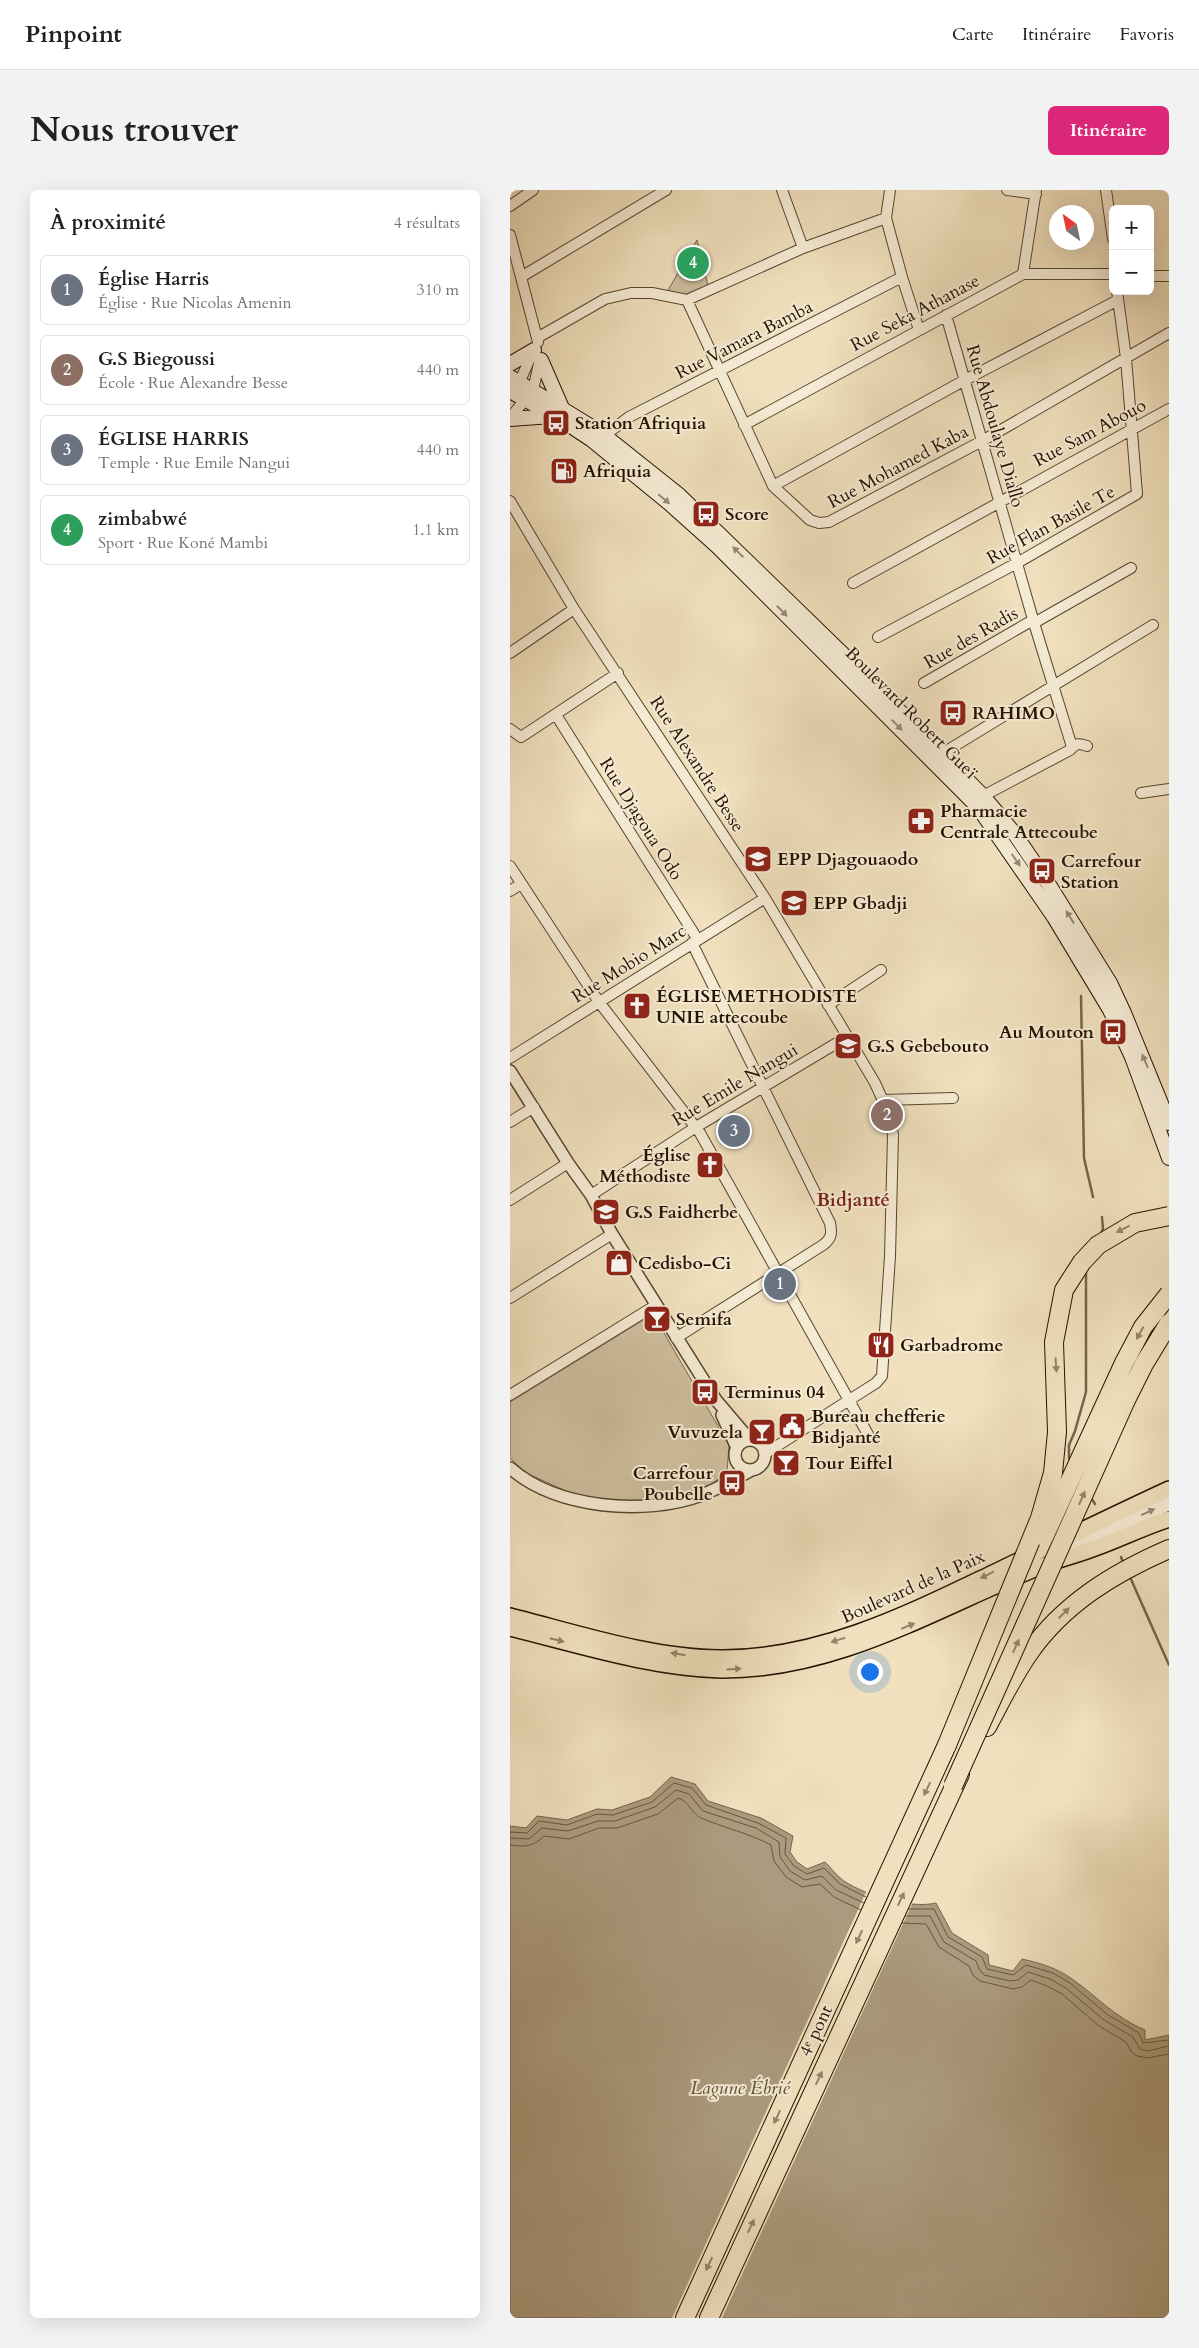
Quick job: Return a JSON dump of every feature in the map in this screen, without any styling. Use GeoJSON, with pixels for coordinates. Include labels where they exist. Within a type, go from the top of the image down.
{"type":"FeatureCollection","features":[{"type":"Feature","properties":{"kind":"highway"},"geometry":{"type":"LineString","coordinates":[[947,1745],[1040,1518],[1053,1473],[1057,1432],[1054,1342],[1064,1290],[1090,1253],[1114,1233],[1144,1220],[1169,1216]]}},
{"type":"Feature","properties":{"kind":"highway"},"geometry":{"type":"LineString","coordinates":[[947,1745],[1124,1363],[1143,1327],[1169,1294]]}},
{"type":"Feature","properties":{"kind":"highway"},"geometry":{"type":"LineString","coordinates":[[953,1786],[1126,1400],[1144,1364],[1169,1323]]}},
{"type":"Feature","properties":{"kind":"highway"},"geometry":{"type":"LineString","coordinates":[[953,1786],[1028,1654],[1058,1618],[1073,1604],[1109,1579],[1169,1549]]}},
{"type":"Feature","properties":{"kind":"highway","name":"4ᵉ pont"},"geometry":{"type":"LineString","coordinates":[[685,2318],[947,1745]]}},
{"type":"Feature","properties":{"kind":"highway","name":"4ᵉ pont"},"geometry":{"type":"LineString","coordinates":[[709,2318],[953,1786]]}},
{"type":"Feature","properties":{"kind":"main road"},"geometry":{"type":"LineString","coordinates":[[510,364],[537,349],[560,413],[510,418]]}},
{"type":"Feature","properties":{"kind":"main road","name":"Boulevard Robert Gueï"},"geometry":{"type":"LineString","coordinates":[[513,388],[530,395],[604,436],[679,495],[943,753],[983,796],[1014,833],[1046,880],[1110,983],[1139,1046],[1169,1123]]}},
{"type":"Feature","properties":{"kind":"main road","name":"Boulevard Robert Gueï"},"geometry":{"type":"LineString","coordinates":[[560,413],[619,461],[717,546],[978,808],[1054,917],[1110,1010],[1132,1057],[1169,1158]]}},
{"type":"Feature","properties":{"kind":"main road","name":"Boulevard de la Paix"},"geometry":{"type":"LineString","coordinates":[[1042,1566],[1166,1493]]}},
{"type":"Feature","properties":{"kind":"main road","name":"Boulevard de la Paix"},"geometry":{"type":"LineString","coordinates":[[510,1616],[618,1643],[680,1654],[724,1658],[760,1656],[799,1650],[864,1632],[911,1612],[1166,1493]]}},
{"type":"Feature","properties":{"kind":"main road","name":"Boulevard de la Paix"},"geometry":{"type":"LineString","coordinates":[[510,1628],[622,1656],[678,1666],[723,1670],[765,1668],[802,1661],[862,1645],[1042,1566],[1169,1519]]}},
{"type":"Feature","properties":{"kind":"street"},"geometry":{"type":"LineString","coordinates":[[510,206],[533,190]]}},
{"type":"Feature","properties":{"kind":"street"},"geometry":{"type":"LineString","coordinates":[[521,277],[666,190]]}},
{"type":"Feature","properties":{"kind":"street"},"geometry":{"type":"LineString","coordinates":[[782,190],[803,248]]}},
{"type":"Feature","properties":{"kind":"street"},"geometry":{"type":"LineString","coordinates":[[890,190],[886,218],[919,330]]}},
{"type":"Feature","properties":{"kind":"street"},"geometry":{"type":"LineString","coordinates":[[1007,190],[1036,192],[1023,274]]}},
{"type":"Feature","properties":{"kind":"street"},"geometry":{"type":"LineString","coordinates":[[1106,190],[1109,211]]}},
{"type":"Feature","properties":{"kind":"street"},"geometry":{"type":"LineString","coordinates":[[513,388],[537,349],[605,298],[620,294],[652,293],[687,300],[803,248],[886,218]]}},
{"type":"Feature","properties":{"kind":"street"},"geometry":{"type":"LineString","coordinates":[[510,235],[537,349],[530,395],[510,418]]}},
{"type":"Feature","properties":{"kind":"street","name":"Rue Seka Athanase"},"geometry":{"type":"LineString","coordinates":[[744,425],[1023,274],[1109,274]]}},
{"type":"Feature","properties":{"kind":"street"},"geometry":{"type":"LineString","coordinates":[[1154,276],[1169,276]]}},
{"type":"Feature","properties":{"kind":"street","name":"Rue Vamara Bamba"},"geometry":{"type":"LineString","coordinates":[[604,436],[629,417],[902,277]]}},
{"type":"Feature","properties":{"kind":"street"},"geometry":{"type":"LineString","coordinates":[[773,486],[1118,295]]}},
{"type":"Feature","properties":{"kind":"street","name":"Rue Flan Basile Te"},"geometry":{"type":"LineString","coordinates":[[878,637],[1017,563],[1137,494],[1133,428],[1118,295]]}},
{"type":"Feature","properties":{"kind":"street","name":"Rue Mohamed Kaba"},"geometry":{"type":"LineString","coordinates":[[687,300],[773,486],[810,520],[819,523],[829,522],[982,441],[1169,334]]}},
{"type":"Feature","properties":{"kind":"street","name":"Rue Abdoulaye Diallo"},"geometry":{"type":"LineString","coordinates":[[946,315],[1033,622],[1072,747]]}},
{"type":"Feature","properties":{"kind":"street","name":"Rue Sam Abouo"},"geometry":{"type":"LineString","coordinates":[[853,583],[999,500],[1169,409]]}},
{"type":"Feature","properties":{"kind":"street","name":"Rue Alexandre Besse"},"geometry":{"type":"LineString","coordinates":[[510,502],[574,609],[765,898],[884,1100],[890,1114],[893,1135],[890,1256],[884,1370],[876,1383],[766,1453]]}},
{"type":"Feature","properties":{"kind":"street","name":"Rue des Radis"},"geometry":{"type":"LineString","coordinates":[[924,683],[1130,568]]}},
{"type":"Feature","properties":{"kind":"street"},"geometry":{"type":"LineString","coordinates":[[511,650],[574,609]]}},
{"type":"Feature","properties":{"kind":"street"},"geometry":{"type":"LineString","coordinates":[[943,753],[1153,625]]}},
{"type":"Feature","properties":{"kind":"street"},"geometry":{"type":"LineString","coordinates":[[510,729],[521,737],[618,673]]}},
{"type":"Feature","properties":{"kind":"street","name":"Rue Djagoua Odo"},"geometry":{"type":"LineString","coordinates":[[556,715],[695,942],[830,1223],[832,1233],[829,1240],[778,1272]]}},
{"type":"Feature","properties":{"kind":"street"},"geometry":{"type":"LineString","coordinates":[[983,796],[1072,747],[1079,744],[1087,746]]}},
{"type":"Feature","properties":{"kind":"street"},"geometry":{"type":"LineString","coordinates":[[1141,793],[1169,790]]}},
{"type":"Feature","properties":{"kind":"street"},"geometry":{"type":"LineString","coordinates":[[510,866],[599,1002],[696,1127],[870,1438]]}},
{"type":"Feature","properties":{"kind":"street"},"geometry":{"type":"LineString","coordinates":[[510,891],[521,884]]}},
{"type":"Feature","properties":{"kind":"street","name":"Rue Mobio Marc"},"geometry":{"type":"LineString","coordinates":[[510,1058],[765,898]]}},
{"type":"Feature","properties":{"kind":"street"},"geometry":{"type":"LineString","coordinates":[[828,1005],[881,970]]}},
{"type":"Feature","properties":{"kind":"street","name":"Rue Emile Nangui"},"geometry":{"type":"LineString","coordinates":[[591,1194],[696,1127],[847,1037]]}},
{"type":"Feature","properties":{"kind":"street"},"geometry":{"type":"LineString","coordinates":[[510,1071],[568,1163],[591,1194],[612,1234],[716,1400],[750,1440],[760,1444],[766,1453],[764,1464],[703,1495],[680,1502],[652,1506],[620,1507],[561,1495],[537,1486],[510,1468]]}},
{"type":"Feature","properties":{"kind":"street"},"geometry":{"type":"LineString","coordinates":[[884,1100],[953,1098]]}},
{"type":"Feature","properties":{"kind":"street"},"geometry":{"type":"LineString","coordinates":[[510,1122],[534,1107]]}},
{"type":"Feature","properties":{"kind":"street"},"geometry":{"type":"LineString","coordinates":[[510,1200],[568,1163]]}},
{"type":"Feature","properties":{"kind":"street"},"geometry":{"type":"LineString","coordinates":[[510,1298],[612,1234]]}},
{"type":"Feature","properties":{"kind":"street"},"geometry":{"type":"LineString","coordinates":[[676,1338],[778,1272]]}},
{"type":"Feature","properties":{"kind":"street"},"geometry":{"type":"LineString","coordinates":[[510,1395],[656,1305]]}},
{"type":"Feature","properties":{"kind":"street"},"geometry":{"type":"LineString","coordinates":[[716,1400],[737,1448]]}},
{"type":"Feature","properties":{"kind":"street"},"geometry":{"type":"LineString","coordinates":[[750,1440],[740,1444],[737,1448],[735,1460],[743,1470],[750,1471]]}},
{"type":"Feature","properties":{"kind":"shaded area"},"geometry":{"type":"Polygon","coordinates":[[[697,240],[709,290],[696,290],[685,295],[667,292],[697,240]]]}},
{"type":"Feature","properties":{"kind":"shaded area"},"geometry":{"type":"Polygon","coordinates":[[[653,1314],[729,1445],[727,1472],[707,1488],[636,1502],[584,1499],[526,1473],[510,1458],[510,1402],[653,1314]]]}},
{"type":"Feature","properties":{"kind":"water","name":"Lagune Ébrié"},"geometry":{"type":"Polygon","coordinates":[[[671,1777],[695,1784],[708,1801],[761,1818],[793,1836],[790,1852],[797,1862],[807,1869],[825,1862],[844,1881],[864,1892],[902,1903],[936,1903],[952,1933],[988,1955],[989,1965],[1013,1971],[1022,1959],[1048,1966],[1066,1975],[1115,2013],[1145,2030],[1145,2040],[1169,2035],[1169,2318],[510,2318],[510,1826],[526,1828],[537,1816],[567,1820],[597,1809],[612,1810],[650,1797],[671,1777]]]}},
{"type":"Feature","properties":{"kind":"pier"},"geometry":{"type":"Polygon","coordinates":[[[867,1890],[881,1894],[895,1894],[907,1902],[913,1902],[722,2318],[672,2318],[867,1890]]]}},
{"type":"Feature","properties":{"kind":"waterway"},"geometry":{"type":"LineString","coordinates":[[1081,996],[1084,1158],[1093,1197]]}},
{"type":"Feature","properties":{"kind":"waterway"},"geometry":{"type":"LineString","coordinates":[[1100,1235],[1103,1229],[1102,1217]]}},
{"type":"Feature","properties":{"kind":"waterway"},"geometry":{"type":"LineString","coordinates":[[1071,1463],[1069,1445],[1086,1392],[1086,1270]]}},
{"type":"Feature","properties":{"kind":"waterway"},"geometry":{"type":"LineString","coordinates":[[1090,1496],[1095,1504]]}},
{"type":"Feature","properties":{"kind":"waterway"},"geometry":{"type":"LineString","coordinates":[[1121,1557],[1124,1565]]}},
{"type":"Feature","properties":{"kind":"waterway"},"geometry":{"type":"LineString","coordinates":[[1130,1577],[1169,1665]]}},
{"type":"Feature","properties":{"kind":"place","name":"zimbabwé"},"geometry":{"type":"Point","coordinates":[693,263]}},
{"type":"Feature","properties":{"kind":"place","name":"Station Afriquia"},"geometry":{"type":"Point","coordinates":[556,423]}},
{"type":"Feature","properties":{"kind":"place","name":"Afriquia"},"geometry":{"type":"Point","coordinates":[564,471]}},
{"type":"Feature","properties":{"kind":"place","name":"Score"},"geometry":{"type":"Point","coordinates":[706,514]}},
{"type":"Feature","properties":{"kind":"place","name":"RAHIMO"},"geometry":{"type":"Point","coordinates":[953,713]}},
{"type":"Feature","properties":{"kind":"place","name":"Pharmacie Centrale Attecoube"},"geometry":{"type":"Point","coordinates":[921,821]}},
{"type":"Feature","properties":{"kind":"place","name":"EPP Djagouaodo"},"geometry":{"type":"Point","coordinates":[758,859]}},
{"type":"Feature","properties":{"kind":"place","name":"Carrefour Station"},"geometry":{"type":"Point","coordinates":[1042,871]}},
{"type":"Feature","properties":{"kind":"place","name":"EPP Gbadji"},"geometry":{"type":"Point","coordinates":[794,903]}},
{"type":"Feature","properties":{"kind":"place","name":"ÉGLISE METHODISTE UNIE attecoube"},"geometry":{"type":"Point","coordinates":[637,1006]}},
{"type":"Feature","properties":{"kind":"place","name":"Au Mouton"},"geometry":{"type":"Point","coordinates":[1113,1032]}},
{"type":"Feature","properties":{"kind":"place","name":"G.S Gebebouto"},"geometry":{"type":"Point","coordinates":[848,1046]}},
{"type":"Feature","properties":{"kind":"place","name":"G.S Biegoussi"},"geometry":{"type":"Point","coordinates":[887,1115]}},
{"type":"Feature","properties":{"kind":"place","name":"ÉGLISE HARRIS"},"geometry":{"type":"Point","coordinates":[734,1131]}},
{"type":"Feature","properties":{"kind":"place","name":"Église Méthodiste"},"geometry":{"type":"Point","coordinates":[710,1165]}},
{"type":"Feature","properties":{"kind":"place","name":"G.S Faidherbe"},"geometry":{"type":"Point","coordinates":[606,1212]}},
{"type":"Feature","properties":{"kind":"place","name":"Cedisbo-Ci"},"geometry":{"type":"Point","coordinates":[619,1263]}},
{"type":"Feature","properties":{"kind":"place","name":"Église Harris"},"geometry":{"type":"Point","coordinates":[780,1284]}},
{"type":"Feature","properties":{"kind":"place","name":"Semifa"},"geometry":{"type":"Point","coordinates":[657,1319]}},
{"type":"Feature","properties":{"kind":"place","name":"Garbadrome"},"geometry":{"type":"Point","coordinates":[881,1345]}},
{"type":"Feature","properties":{"kind":"place","name":"Terminus 04"},"geometry":{"type":"Point","coordinates":[705,1392]}},
{"type":"Feature","properties":{"kind":"place","name":"Bureau chefferie Bidjanté"},"geometry":{"type":"Point","coordinates":[792,1426]}},
{"type":"Feature","properties":{"kind":"place","name":"Vuvuzela"},"geometry":{"type":"Point","coordinates":[762,1432]}},
{"type":"Feature","properties":{"kind":"place","name":"Tour Eiffel"},"geometry":{"type":"Point","coordinates":[786,1463]}},
{"type":"Feature","properties":{"kind":"place","name":"Carrefour Poubelle"},"geometry":{"type":"Point","coordinates":[732,1483]}},
{"type":"Feature","properties":{"kind":"district","name":"Bidjanté"},"geometry":{"type":"Point","coordinates":[853,1200]}}]}
